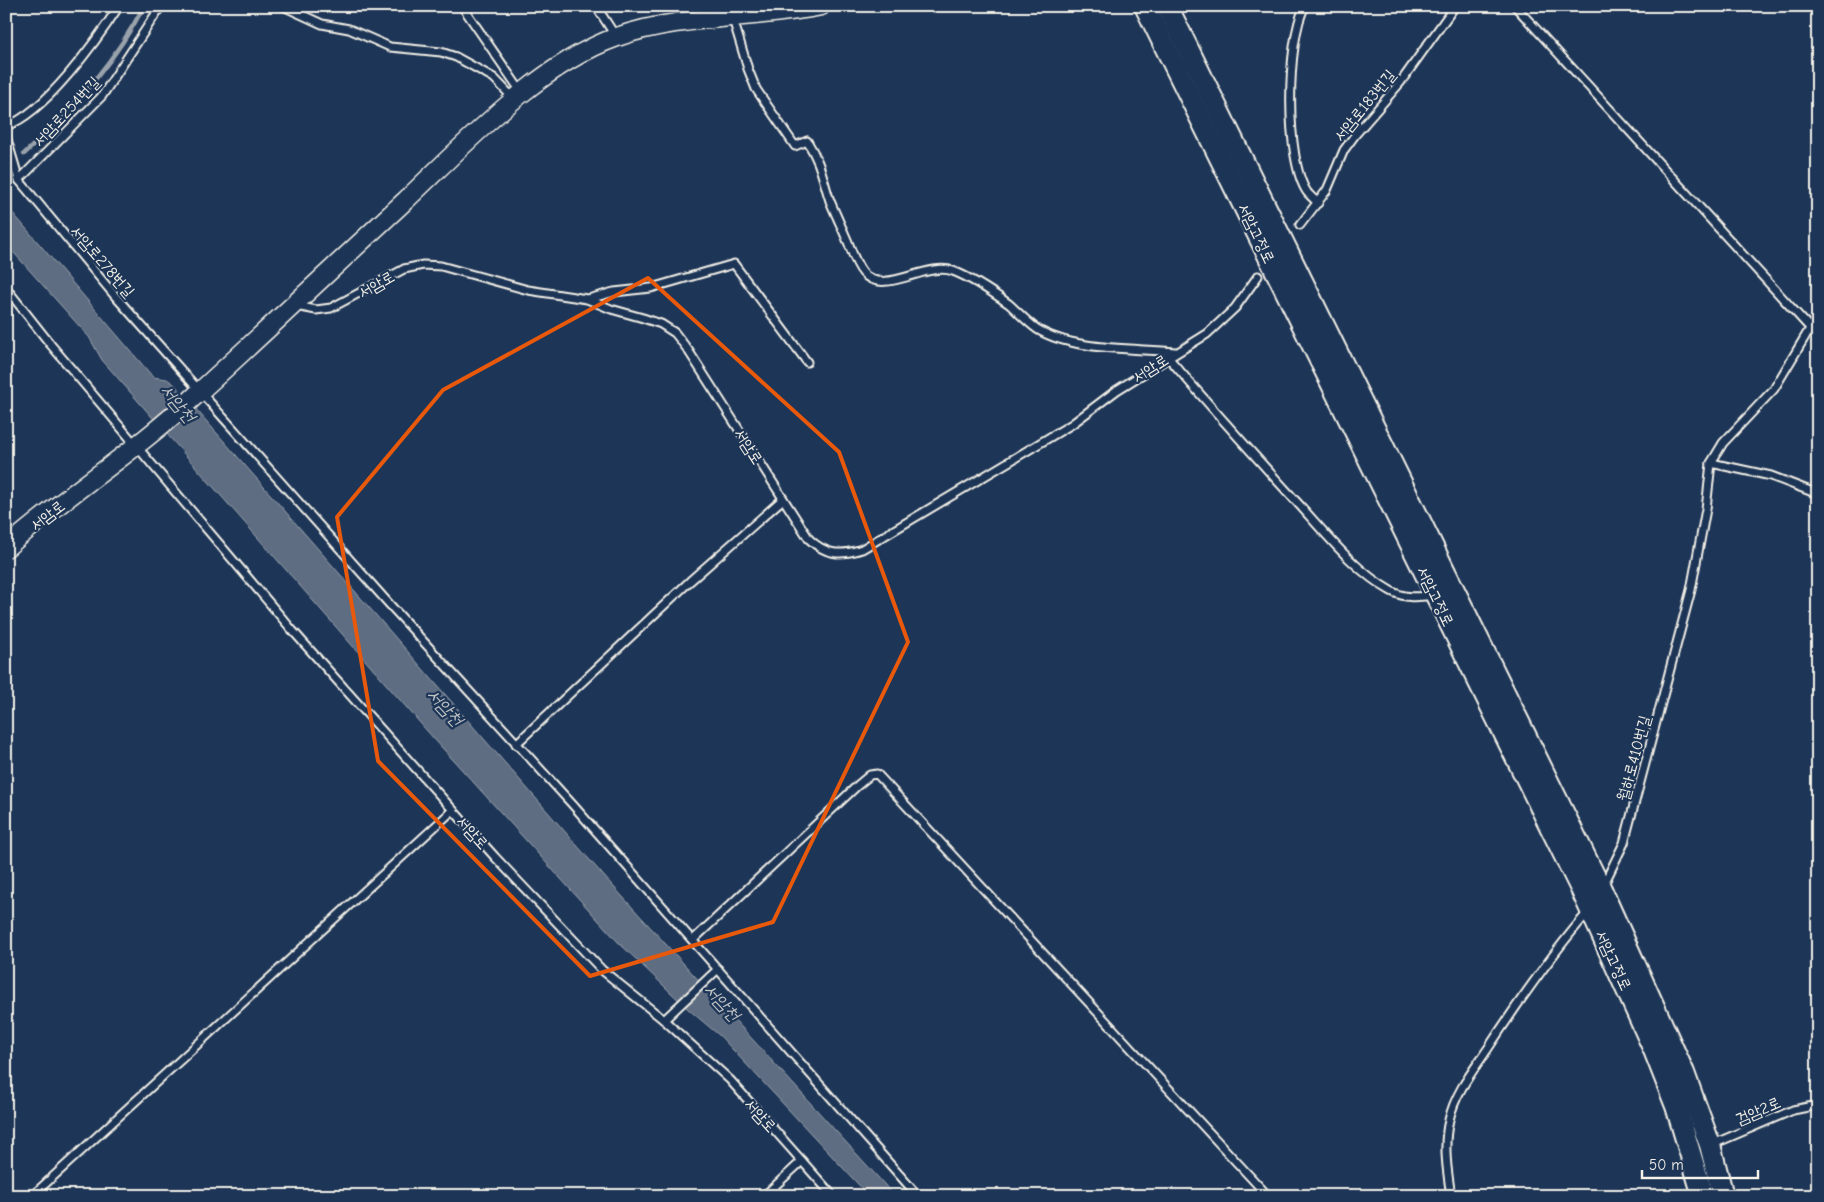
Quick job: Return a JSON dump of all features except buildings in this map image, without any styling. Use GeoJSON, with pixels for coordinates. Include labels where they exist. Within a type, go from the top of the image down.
{"type":"FeatureCollection","features":[{"type":"Feature","properties":{"kind":"main road","name":"서암고정로"},"geometry":{"type":"LineString","coordinates":[[1145,6],[1591,909],[1654,1050],[1676,1106],[1704,1196]]}},
{"type":"Feature","properties":{"kind":"main road","name":"서암고정로"},"geometry":{"type":"LineString","coordinates":[[1166,6],[1601,888],[1684,1073],[1710,1145],[1724,1196]]}},
{"type":"Feature","properties":{"kind":"street","name":"서암로"},"geometry":{"type":"LineString","coordinates":[[6,548],[136,446],[198,393],[533,84],[576,57],[616,37],[691,21],[794,12],[821,6]]}},
{"type":"Feature","properties":{"kind":"lane"},"geometry":{"type":"LineString","coordinates":[[6,126],[17,122],[38,107],[76,64],[119,6]]}},
{"type":"Feature","properties":{"kind":"lane","name":"서암로254번길"},"geometry":{"type":"LineString","coordinates":[[19,180],[102,96],[161,6]]}},
{"type":"Feature","properties":{"kind":"lane"},"geometry":{"type":"LineString","coordinates":[[283,6],[322,24],[349,29],[390,47],[441,52],[456,57],[494,78],[519,97]]}},
{"type":"Feature","properties":{"kind":"lane"},"geometry":{"type":"LineString","coordinates":[[462,6],[519,97]]}},
{"type":"Feature","properties":{"kind":"lane"},"geometry":{"type":"LineString","coordinates":[[596,6],[616,37]]}},
{"type":"Feature","properties":{"kind":"lane"},"geometry":{"type":"LineString","coordinates":[[1305,6],[1293,45],[1291,73],[1292,120],[1297,165],[1307,192],[1318,203]]}},
{"type":"Feature","properties":{"kind":"lane","name":"서암로183번길"},"geometry":{"type":"LineString","coordinates":[[1300,225],[1318,203],[1335,173],[1344,150],[1400,83],[1455,6]]}},
{"type":"Feature","properties":{"kind":"lane"},"geometry":{"type":"LineString","coordinates":[[1515,6],[1810,328]]}},
{"type":"Feature","properties":{"kind":"lane"},"geometry":{"type":"LineString","coordinates":[[733,18],[756,89],[795,146],[807,141],[818,160],[830,200],[850,248],[862,272],[871,280],[902,278],[935,269],[952,270],[1007,302],[1038,329],[1060,338],[1088,344],[1175,352]]}},
{"type":"Feature","properties":{"kind":"lane","name":"서암로278번길"},"geometry":{"type":"LineString","coordinates":[[6,136],[19,180],[198,393],[693,940],[918,1196]]}},
{"type":"Feature","properties":{"kind":"lane"},"geometry":{"type":"LineString","coordinates":[[587,299],[614,292],[651,288],[734,264],[807,362]]}},
{"type":"Feature","properties":{"kind":"lane","name":"서암로"},"geometry":{"type":"LineString","coordinates":[[293,305],[316,310],[331,308],[404,268],[423,265],[441,266],[528,290],[587,299],[611,309],[661,324],[675,333],[688,350],[809,539],[820,548],[839,554],[862,549],[1072,424],[1167,356],[1207,334],[1235,308],[1258,276]]}},
{"type":"Feature","properties":{"kind":"lane","name":"서암로"},"geometry":{"type":"LineString","coordinates":[[6,288],[51,345],[293,631],[453,810],[602,970],[667,1017],[730,1080],[832,1196]]}},
{"type":"Feature","properties":{"kind":"lane","name":"월하로410번길"},"geometry":{"type":"LineString","coordinates":[[1451,1196],[1445,1141],[1452,1111],[1463,1085],[1528,986],[1560,943],[1591,909],[1624,843],[1691,590],[1712,463],[1723,443],[1774,389],[1818,315]]}},
{"type":"Feature","properties":{"kind":"lane"},"geometry":{"type":"LineString","coordinates":[[1167,356],[1219,417],[1334,542],[1372,578],[1403,596],[1415,598],[1435,596]]}},
{"type":"Feature","properties":{"kind":"lane"},"geometry":{"type":"LineString","coordinates":[[1712,463],[1771,476],[1818,494]]}},
{"type":"Feature","properties":{"kind":"lane"},"geometry":{"type":"LineString","coordinates":[[516,744],[690,581],[783,499]]}},
{"type":"Feature","properties":{"kind":"lane"},"geometry":{"type":"LineString","coordinates":[[693,940],[858,785],[870,775],[877,774],[1268,1196]]}},
{"type":"Feature","properties":{"kind":"lane"},"geometry":{"type":"LineString","coordinates":[[32,1196],[453,810]]}},
{"type":"Feature","properties":{"kind":"lane"},"geometry":{"type":"LineString","coordinates":[[667,1017],[718,969]]}},
{"type":"Feature","properties":{"kind":"lane","name":"검암2로"},"geometry":{"type":"LineString","coordinates":[[1710,1145],[1793,1110],[1818,1105]]}},
{"type":"Feature","properties":{"kind":"lane"},"geometry":{"type":"LineString","coordinates":[[764,1196],[802,1161]]}},
{"type":"Feature","properties":{"kind":"highlighted area"},"geometry":{"type":"Polygon","coordinates":[[[648,278],[839,452],[908,642],[773,922],[590,976],[378,761],[337,517],[443,390],[648,278]]]}},
{"type":"Feature","properties":{"kind":"water","name":"서암천"},"geometry":{"type":"Polygon","coordinates":[[[6,205],[153,377],[167,379],[174,384],[602,874],[895,1196],[869,1196],[720,1036],[688,1009],[618,942],[435,740],[102,360],[89,337],[6,244],[6,205]]]}},
{"type":"Feature","properties":{"kind":"waterway"},"geometry":{"type":"LineString","coordinates":[[24,154],[58,121],[90,85],[119,47],[144,6]]}}]}
